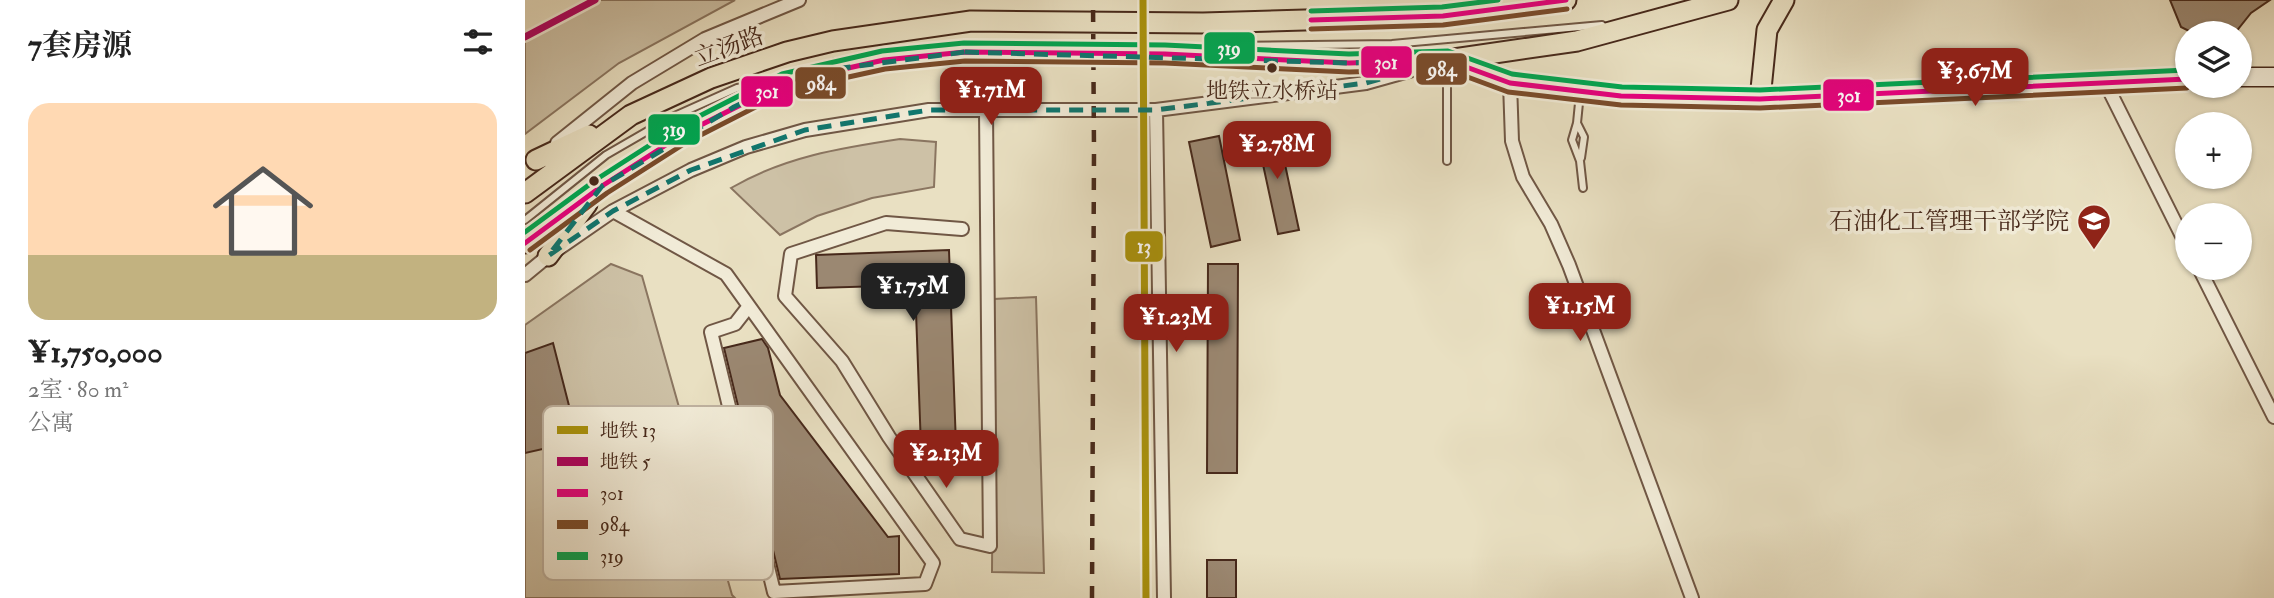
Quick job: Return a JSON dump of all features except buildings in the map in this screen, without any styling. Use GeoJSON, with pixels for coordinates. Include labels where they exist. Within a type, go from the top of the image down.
{"type":"FeatureCollection","features":[{"type":"Feature","properties":{"kind":"main road","name":"立汤路"},"geometry":{"type":"LineString","coordinates":[[525,193],[631,115],[711,78],[787,52],[832,41],[971,21],[1203,23],[1443,16],[1566,0]]}},
{"type":"Feature","properties":{"kind":"main road"},"geometry":{"type":"LineString","coordinates":[[525,243],[602,186],[683,134],[786,82],[884,60],[965,52],[1165,54],[1349,63],[1447,60],[1577,41],[1728,0]]}},
{"type":"Feature","properties":{"kind":"main road"},"geometry":{"type":"LineString","coordinates":[[1447,60],[1510,83],[1621,96],[1760,99],[1767,30],[1784,0]]}},
{"type":"Feature","properties":{"kind":"main road"},"geometry":{"type":"LineString","coordinates":[[531,164],[631,115]]}},
{"type":"Feature","properties":{"kind":"main road"},"geometry":{"type":"LineString","coordinates":[[548,256],[602,186]]}},
{"type":"Feature","properties":{"kind":"street","name":"立汤路"},"geometry":{"type":"LineString","coordinates":[[531,164],[642,77],[705,39],[799,0]]}},
{"type":"Feature","properties":{"kind":"street"},"geometry":{"type":"LineString","coordinates":[[525,275],[613,211],[691,170],[747,147],[805,130],[929,110],[1156,110],[1366,83],[1447,60]]}},
{"type":"Feature","properties":{"kind":"street"},"geometry":{"type":"LineString","coordinates":[[2252,78],[2274,77]]}},
{"type":"Feature","properties":{"kind":"street"},"geometry":{"type":"LineString","coordinates":[[1760,99],[2175,79]]}},
{"type":"Feature","properties":{"kind":"street"},"geometry":{"type":"LineString","coordinates":[[2105,82],[2175,222]]}},
{"type":"Feature","properties":{"kind":"street"},"geometry":{"type":"LineString","coordinates":[[1510,83],[1512,141],[1523,177],[1551,224],[1569,265],[1692,598]]}},
{"type":"Feature","properties":{"kind":"street"},"geometry":{"type":"LineString","coordinates":[[962,229],[886,223],[791,254],[785,296],[842,361],[889,437],[960,539],[990,545],[986,110]]}},
{"type":"Feature","properties":{"kind":"street"},"geometry":{"type":"LineString","coordinates":[[1156,110],[1164,598]]}},
{"type":"Feature","properties":{"kind":"street"},"geometry":{"type":"LineString","coordinates":[[613,211],[726,274],[933,563],[925,584],[774,592],[771,580]]}},
{"type":"Feature","properties":{"kind":"street"},"geometry":{"type":"LineString","coordinates":[[2205,280],[2274,417]]}},
{"type":"Feature","properties":{"kind":"street"},"geometry":{"type":"LineString","coordinates":[[729,406],[711,332],[735,324],[749,306]]}},
{"type":"Feature","properties":{"kind":"lane"},"geometry":{"type":"LineString","coordinates":[[1165,54],[1226,46],[1392,44],[1640,23]]}},
{"type":"Feature","properties":{"kind":"lane"},"geometry":{"type":"LineString","coordinates":[[1447,60],[1447,161]]}},
{"type":"Feature","properties":{"kind":"lane"},"geometry":{"type":"LineString","coordinates":[[525,220],[606,155],[670,118],[737,88],[786,82]]}},
{"type":"Feature","properties":{"kind":"lane"},"geometry":{"type":"LineString","coordinates":[[1580,91],[1577,123],[1572,140],[1580,161],[1583,188]]}},
{"type":"Feature","properties":{"kind":"lane"},"geometry":{"type":"LineString","coordinates":[[1577,123],[1584,137],[1580,161]]}},
{"type":"Feature","properties":{"kind":"highlighted area"},"geometry":{"type":"Polygon","coordinates":[[[965,52],[1349,63],[1447,60],[1366,83],[1156,110],[929,110],[805,130],[691,170],[613,211],[548,256],[602,186],[734,107],[786,82],[835,69],[965,52]]]}},
{"type":"Feature","properties":{"kind":"shaded area"},"geometry":{"type":"Polygon","coordinates":[[[595,0],[735,0],[619,63],[525,134],[525,37],[595,0]]]}},
{"type":"Feature","properties":{"kind":"shaded area"},"geometry":{"type":"Polygon","coordinates":[[[900,139],[936,142],[934,187],[872,198],[817,216],[780,235],[731,188],[792,161],[834,150],[900,139]]]}},
{"type":"Feature","properties":{"kind":"shaded area"},"geometry":{"type":"Polygon","coordinates":[[[611,264],[642,276],[679,406],[543,406],[543,580],[728,580],[735,598],[525,598],[525,325],[611,264]]]}},
{"type":"Feature","properties":{"kind":"shaded area"},"geometry":{"type":"Polygon","coordinates":[[[1036,297],[1044,573],[992,572],[994,299],[1036,297]]]}},
{"type":"Feature","properties":{"kind":"railway"},"geometry":{"type":"LineString","coordinates":[[1092,598],[1093,0]]}},
{"type":"Feature","properties":{"kind":"metro line","name":"5"},"geometry":{"type":"LineString","coordinates":[[525,37],[595,0]]}},
{"type":"Feature","properties":{"kind":"metro line","name":"13"},"geometry":{"type":"LineString","coordinates":[[1143,0],[1146,598]]}},
{"type":"Feature","properties":{"kind":"transit line","name":"319"},"geometry":{"type":"LineString","coordinates":[[1311,11],[1442,7],[1498,0]]}},
{"type":"Feature","properties":{"kind":"transit line","name":"301"},"geometry":{"type":"LineString","coordinates":[[1311,20],[1443,16],[1566,0]]}},
{"type":"Feature","properties":{"kind":"transit line","name":"984"},"geometry":{"type":"LineString","coordinates":[[1311,29],[1443,25],[1567,9]]}},
{"type":"Feature","properties":{"kind":"transit line","name":"319"},"geometry":{"type":"LineString","coordinates":[[525,232],[597,179],[678,127],[782,74],[882,51],[964,43],[1165,45],[1349,54],[1448,51],[1512,74],[1622,87],[1760,90],[2175,71]]}},
{"type":"Feature","properties":{"kind":"transit line","name":"301"},"geometry":{"type":"LineString","coordinates":[[525,243],[602,186],[683,134],[786,82],[884,60],[965,52],[1165,54],[1349,63],[1447,60],[1510,83],[1621,96],[1760,99],[2175,80]]}},
{"type":"Feature","properties":{"kind":"transit line","name":"984"},"geometry":{"type":"LineString","coordinates":[[530,250],[607,193],[687,142],[789,90],[885,69],[965,61],[1165,63],[1349,72],[1446,69],[1508,92],[1621,105],[1760,108],[2175,89]]}},
{"type":"Feature","properties":{"kind":"place","name":"地铁立水桥站"},"geometry":{"type":"Point","coordinates":[1272,68]}},
{"type":"Feature","properties":{"kind":"place","name":"石油化工管理干部学院"},"geometry":{"type":"Point","coordinates":[2094,251]}}]}
